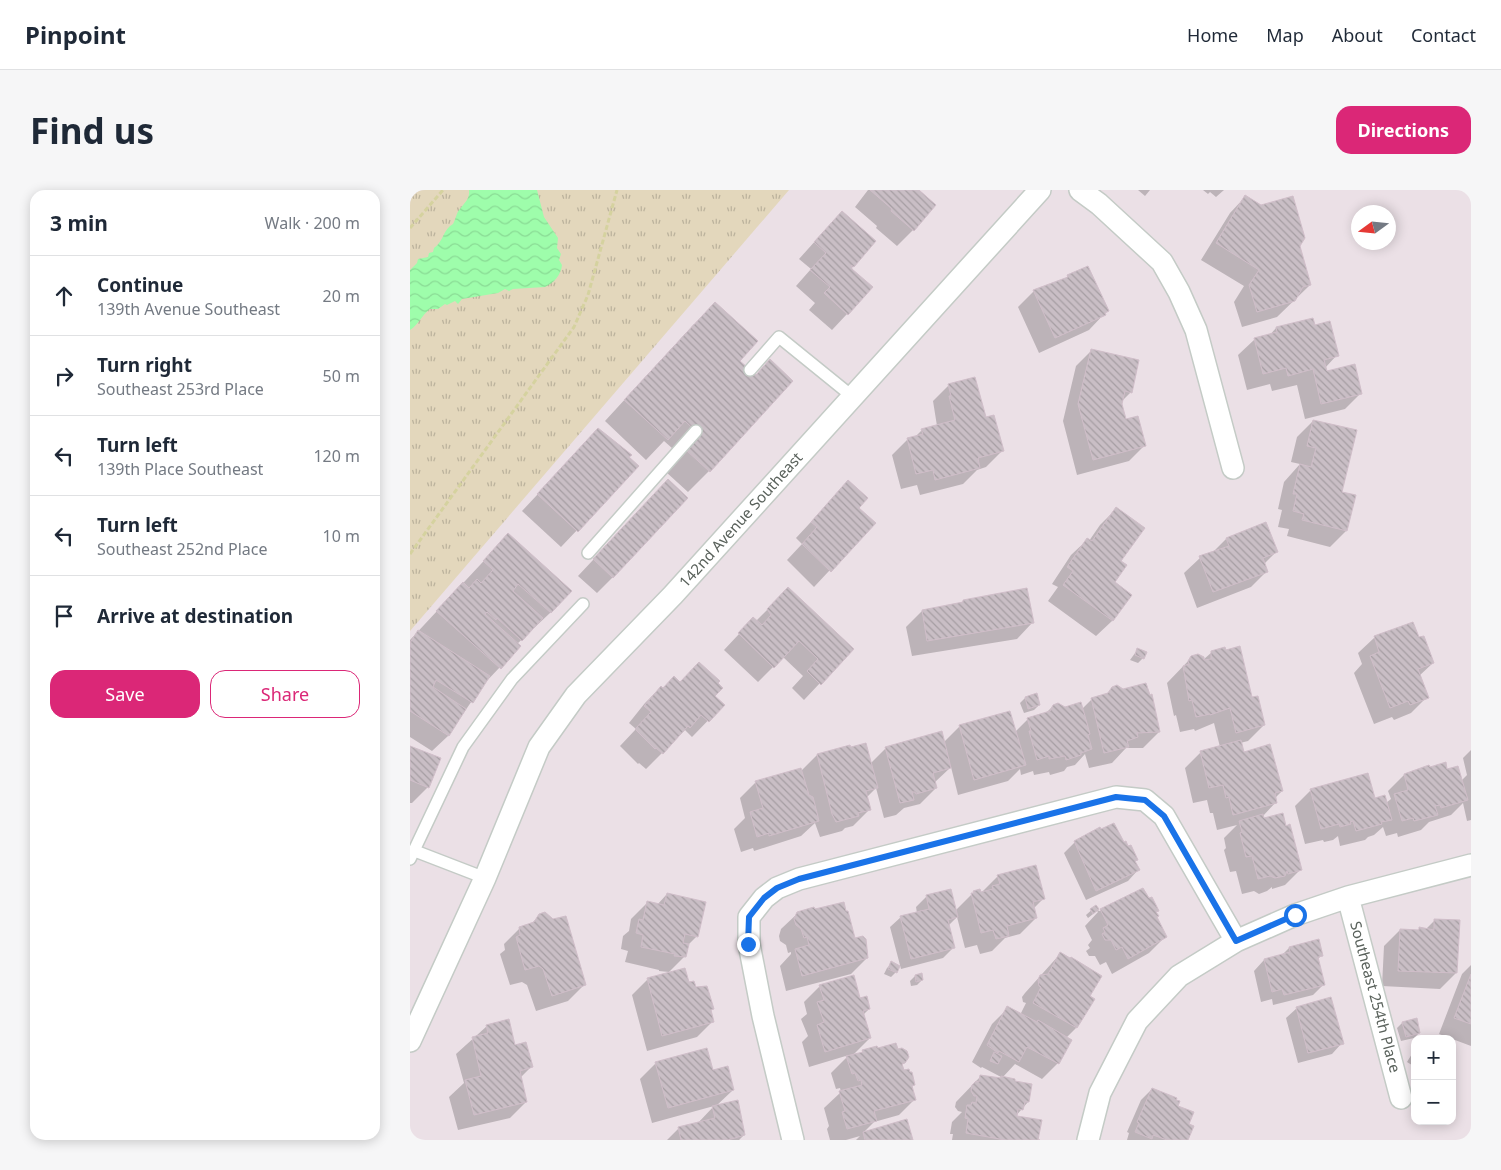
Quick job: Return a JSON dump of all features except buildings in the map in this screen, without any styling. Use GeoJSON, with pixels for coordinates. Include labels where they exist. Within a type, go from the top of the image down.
{"type":"FeatureCollection","features":[{"type":"Feature","properties":{"kind":"street","name":"142nd Avenue Southeast"},"geometry":{"type":"LineString","coordinates":[[410,1040],[485,878],[539,747],[576,694],[674,595],[1040,190]]}},
{"type":"Feature","properties":{"kind":"street"},"geometry":{"type":"LineString","coordinates":[[1080,190],[1099,204],[1162,262],[1179,292],[1196,330],[1233,468]]}},
{"type":"Feature","properties":{"kind":"street"},"geometry":{"type":"LineString","coordinates":[[793,1140],[748,944],[749,917],[764,898],[777,888],[799,879],[1116,797],[1145,800],[1164,816],[1236,941]]}},
{"type":"Feature","properties":{"kind":"street"},"geometry":{"type":"LineString","coordinates":[[1088,1140],[1100,1093],[1138,1021],[1179,976],[1236,941],[1295,915],[1348,897],[1471,865]]}},
{"type":"Feature","properties":{"kind":"street","name":"Southeast 254th Place"},"geometry":{"type":"LineString","coordinates":[[1348,897],[1401,1098]]}},
{"type":"Feature","properties":{"kind":"lane"},"geometry":{"type":"LineString","coordinates":[[750,370],[779,337],[853,397]]}},
{"type":"Feature","properties":{"kind":"lane"},"geometry":{"type":"LineString","coordinates":[[588,554],[696,431]]}},
{"type":"Feature","properties":{"kind":"lane"},"geometry":{"type":"LineString","coordinates":[[485,878],[412,855],[464,747],[512,678],[582,604]]}},
{"type":"Feature","properties":{"kind":"path"},"geometry":{"type":"LineString","coordinates":[[410,228],[443,190]]}},
{"type":"Feature","properties":{"kind":"path"},"geometry":{"type":"LineString","coordinates":[[410,554],[574,327],[588,295],[618,190]]}},
{"type":"Feature","properties":{"kind":"green space"},"geometry":{"type":"Polygon","coordinates":[[[410,190],[789,190],[410,631],[410,190]]]}},
{"type":"Feature","properties":{"kind":"water"},"geometry":{"type":"Polygon","coordinates":[[[469,190],[537,190],[544,217],[558,238],[557,248],[561,254],[559,260],[562,265],[559,275],[545,287],[513,289],[509,291],[505,289],[498,293],[462,299],[458,304],[455,301],[447,305],[445,304],[438,309],[430,309],[410,330],[410,270],[417,263],[418,259],[428,257],[429,253],[433,252],[447,229],[453,224],[458,212],[468,198],[469,190]]]}},
{"type":"Feature","properties":{"kind":"route"},"geometry":{"type":"LineString","coordinates":[[748,944],[749,917],[764,898],[777,888],[799,879],[1116,797],[1145,800],[1164,816],[1236,941],[1295,915]]}}]}
